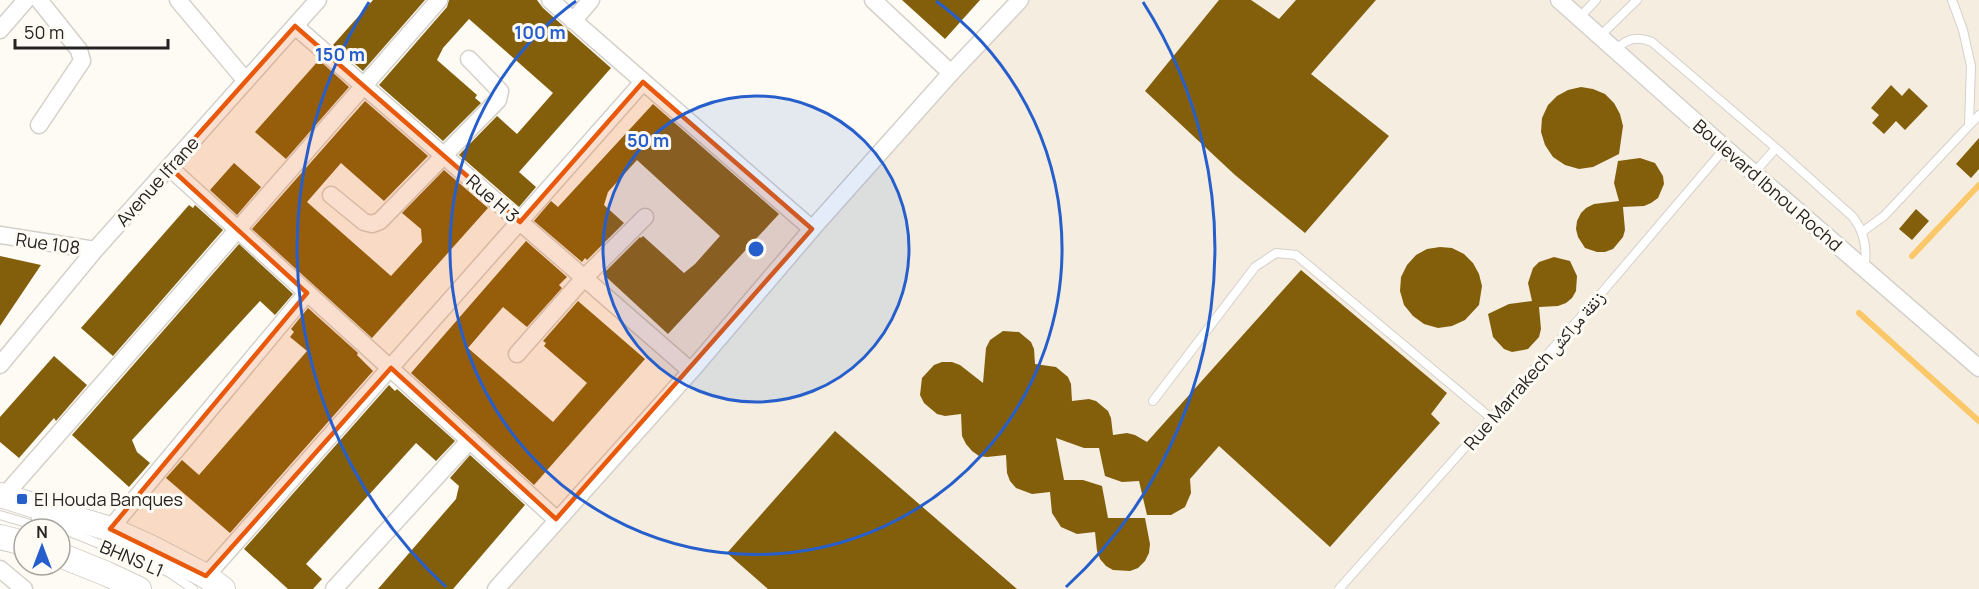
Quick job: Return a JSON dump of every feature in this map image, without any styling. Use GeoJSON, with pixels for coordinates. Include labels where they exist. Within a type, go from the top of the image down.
{"type":"FeatureCollection","features":[{"type":"Feature","properties":{"kind":"street"},"geometry":{"type":"LineString","coordinates":[[0,30],[26,0]]}},
{"type":"Feature","properties":{"kind":"street"},"geometry":{"type":"LineString","coordinates":[[39,0],[79,50],[81,61],[39,125]]}},
{"type":"Feature","properties":{"kind":"street"},"geometry":{"type":"LineString","coordinates":[[178,0],[246,81]]}},
{"type":"Feature","properties":{"kind":"street"},"geometry":{"type":"LineString","coordinates":[[439,0],[1,503],[110,529],[148,546],[207,585],[391,368],[644,82]]}},
{"type":"Feature","properties":{"kind":"street"},"geometry":{"type":"LineString","coordinates":[[550,0],[812,229]]}},
{"type":"Feature","properties":{"kind":"street"},"geometry":{"type":"LineString","coordinates":[[573,21],[591,0]]}},
{"type":"Feature","properties":{"kind":"street"},"geometry":{"type":"LineString","coordinates":[[873,0],[951,73]]}},
{"type":"Feature","properties":{"kind":"street"},"geometry":{"type":"LineString","coordinates":[[496,589],[556,519],[691,372],[812,229],[951,73],[1020,0]]}},
{"type":"Feature","properties":{"kind":"street","name":"Boulevard Ibnou Rochd"},"geometry":{"type":"LineString","coordinates":[[1559,0],[1725,148],[1979,368]]}},
{"type":"Feature","properties":{"kind":"street","name":"Avenue Ifrane"},"geometry":{"type":"LineString","coordinates":[[0,365],[95,250],[295,26],[314,1]]}},
{"type":"Feature","properties":{"kind":"street","name":"Rue H 3"},"geometry":{"type":"LineString","coordinates":[[295,26],[691,372]]}},
{"type":"Feature","properties":{"kind":"street"},"geometry":{"type":"LineString","coordinates":[[331,195],[364,222],[372,224],[380,221],[498,100],[500,91],[469,59]]}},
{"type":"Feature","properties":{"kind":"street"},"geometry":{"type":"LineString","coordinates":[[169,167],[556,519]]}},
{"type":"Feature","properties":{"kind":"street"},"geometry":{"type":"LineString","coordinates":[[517,354],[584,278],[645,217]]}},
{"type":"Feature","properties":{"kind":"street","name":"Rue 108"},"geometry":{"type":"LineString","coordinates":[[0,235],[95,250]]}},
{"type":"Feature","properties":{"kind":"street"},"geometry":{"type":"LineString","coordinates":[[110,529],[308,293]]}},
{"type":"Feature","properties":{"kind":"street"},"geometry":{"type":"LineString","coordinates":[[334,589],[470,440]]}},
{"type":"Feature","properties":{"kind":"street"},"geometry":{"type":"LineString","coordinates":[[72,560],[138,589]]}},
{"type":"Feature","properties":{"kind":"street"},"geometry":{"type":"LineString","coordinates":[[0,570],[24,589]]}},
{"type":"Feature","properties":{"kind":"lane"},"geometry":{"type":"LineString","coordinates":[[1579,18],[1596,0]]}},
{"type":"Feature","properties":{"kind":"lane"},"geometry":{"type":"LineString","coordinates":[[1600,36],[1637,0]]}},
{"type":"Feature","properties":{"kind":"lane"},"geometry":{"type":"LineString","coordinates":[[1951,2],[1963,30],[1971,66],[1969,124]]}},
{"type":"Feature","properties":{"kind":"lane"},"geometry":{"type":"LineString","coordinates":[[1616,50],[1626,41],[1633,39],[1639,38],[1652,42],[1776,148],[1853,217],[1862,232],[1866,249],[1864,268]]}},
{"type":"Feature","properties":{"kind":"lane"},"geometry":{"type":"LineString","coordinates":[[1862,232],[1884,216],[1979,115]]}},
{"type":"Feature","properties":{"kind":"lane","name":"Rue Marrakech زنقة مراكش"},"geometry":{"type":"LineString","coordinates":[[1339,589],[1587,310],[1725,148]]}},
{"type":"Feature","properties":{"kind":"lane"},"geometry":{"type":"LineString","coordinates":[[1754,173],[1776,148]]}},
{"type":"Feature","properties":{"kind":"lane"},"geometry":{"type":"LineString","coordinates":[[1153,401],[1255,267],[1276,253],[1296,255],[1491,418]]}},
{"type":"Feature","properties":{"kind":"lane"},"geometry":{"type":"LineString","coordinates":[[1,503],[26,517]]}},
{"type":"Feature","properties":{"kind":"lane","name":"BHNS L1"},"geometry":{"type":"LineString","coordinates":[[1,503],[168,572],[207,585]]}},
{"type":"Feature","properties":{"kind":"lane","name":"BHNS L1"},"geometry":{"type":"LineString","coordinates":[[72,537],[167,577],[183,589]]}},
{"type":"Feature","properties":{"kind":"highlighted area"},"geometry":{"type":"Polygon","coordinates":[[[295,26],[520,222],[643,82],[812,229],[556,519],[391,368],[206,576],[110,529],[307,293],[169,167],[295,26]]]}},
{"type":"Feature","properties":{"kind":"shaded area"},"geometry":{"type":"Polygon","coordinates":[[[1023,0],[1979,0],[1979,589],[503,589],[1023,0]]]}},
{"type":"Feature","properties":{"kind":"building"},"geometry":{"type":"Polygon","coordinates":[[[373,0],[425,0],[363,71],[333,45],[373,0]]]}},
{"type":"Feature","properties":{"kind":"building"},"geometry":{"type":"Polygon","coordinates":[[[449,0],[537,0],[543,8],[611,68],[519,172],[536,187],[519,207],[459,155],[497,116],[517,134],[553,93],[469,19],[443,48],[437,60],[477,95],[475,98],[481,103],[443,141],[379,85],[447,7],[449,0]]]}},
{"type":"Feature","properties":{"kind":"building"},"geometry":{"type":"Polygon","coordinates":[[[902,0],[980,0],[945,39],[902,0]]]}},
{"type":"Feature","properties":{"kind":"building"},"geometry":{"type":"Polygon","coordinates":[[[1219,0],[1251,0],[1279,19],[1296,0],[1376,0],[1311,74],[1389,136],[1305,233],[1235,175],[1145,91],[1219,0]]]}},
{"type":"Feature","properties":{"kind":"building"},"geometry":{"type":"Polygon","coordinates":[[[319,60],[349,87],[286,159],[255,132],[319,60]]]}},
{"type":"Feature","properties":{"kind":"building"},"geometry":{"type":"Polygon","coordinates":[[[1891,85],[1902,96],[1909,88],[1928,106],[1905,130],[1896,121],[1884,134],[1872,123],[1879,115],[1871,108],[1891,85]]]}},
{"type":"Feature","properties":{"kind":"building"},"geometry":{"type":"Polygon","coordinates":[[[1581,87],[1605,94],[1614,103],[1623,126],[1619,154],[1593,167],[1579,169],[1565,165],[1553,157],[1545,145],[1541,132],[1542,118],[1548,105],[1568,90],[1581,87]]]}},
{"type":"Feature","properties":{"kind":"building"},"geometry":{"type":"Polygon","coordinates":[[[365,101],[428,156],[384,201],[341,163],[307,202],[391,276],[422,242],[421,229],[402,213],[444,170],[488,208],[372,338],[252,229],[365,101]]]}},
{"type":"Feature","properties":{"kind":"building"},"geometry":{"type":"Polygon","coordinates":[[[653,104],[779,214],[668,334],[603,274],[643,236],[684,273],[720,236],[637,160],[608,192],[604,205],[624,223],[587,260],[585,258],[582,262],[534,221],[551,201],[558,207],[653,104]]]}},
{"type":"Feature","properties":{"kind":"building"},"geometry":{"type":"Polygon","coordinates":[[[1979,138],[1979,169],[1971,178],[1956,164],[1979,138]]]}},
{"type":"Feature","properties":{"kind":"building"},"geometry":{"type":"Polygon","coordinates":[[[1640,158],[1655,163],[1663,176],[1664,184],[1658,198],[1644,206],[1623,207],[1625,230],[1623,237],[1613,249],[1597,252],[1585,248],[1576,229],[1581,213],[1594,204],[1619,201],[1614,183],[1618,161],[1640,158]]]}},
{"type":"Feature","properties":{"kind":"building"},"geometry":{"type":"Polygon","coordinates":[[[234,163],[261,187],[237,215],[210,190],[234,163]]]}},
{"type":"Feature","properties":{"kind":"building"},"geometry":{"type":"Polygon","coordinates":[[[189,205],[193,208],[195,205],[223,230],[113,356],[81,328],[189,205]]]}},
{"type":"Feature","properties":{"kind":"building"},"geometry":{"type":"Polygon","coordinates":[[[1916,209],[1929,221],[1912,240],[1899,229],[1916,209]]]}},
{"type":"Feature","properties":{"kind":"building"},"geometry":{"type":"Polygon","coordinates":[[[526,241],[567,277],[559,285],[562,288],[527,327],[503,307],[468,348],[553,422],[587,383],[544,346],[546,343],[543,341],[578,301],[645,359],[534,485],[411,373],[526,241]]]}},
{"type":"Feature","properties":{"kind":"building"},"geometry":{"type":"Polygon","coordinates":[[[239,244],[293,294],[275,315],[260,301],[132,440],[137,452],[150,463],[129,487],[72,435],[239,244]]]}},
{"type":"Feature","properties":{"kind":"building"},"geometry":{"type":"Polygon","coordinates":[[[1452,248],[1464,254],[1473,263],[1482,286],[1479,305],[1465,320],[1452,326],[1438,328],[1424,324],[1413,316],[1404,305],[1400,291],[1401,277],[1407,265],[1416,255],[1427,249],[1452,248]]]}},
{"type":"Feature","properties":{"kind":"building"},"geometry":{"type":"Polygon","coordinates":[[[0,256],[41,265],[0,326],[0,256]]]}},
{"type":"Feature","properties":{"kind":"building"},"geometry":{"type":"Polygon","coordinates":[[[1554,257],[1570,261],[1577,276],[1576,291],[1566,303],[1539,307],[1541,329],[1539,337],[1528,349],[1512,352],[1504,349],[1493,337],[1488,314],[1509,304],[1532,301],[1528,283],[1533,268],[1539,262],[1554,257]]]}},
{"type":"Feature","properties":{"kind":"building"},"geometry":{"type":"Polygon","coordinates":[[[1301,270],[1447,393],[1431,414],[1440,423],[1330,547],[1219,446],[1190,479],[1191,493],[1185,507],[1171,515],[1147,515],[1139,481],[1122,482],[1105,476],[1099,448],[1084,448],[1056,438],[1064,480],[1083,480],[1102,486],[1108,518],[1145,518],[1150,544],[1145,561],[1138,568],[1130,571],[1113,570],[1100,559],[1095,532],[1077,534],[1061,527],[1052,513],[1050,492],[1032,494],[1016,488],[1007,473],[1006,455],[979,456],[966,444],[962,436],[961,414],[945,416],[937,414],[924,403],[920,395],[922,378],[934,365],[942,362],[960,365],[983,383],[986,348],[990,340],[1003,331],[1019,332],[1031,342],[1035,364],[1056,367],[1068,377],[1071,384],[1072,401],[1089,399],[1096,401],[1108,411],[1113,435],[1127,433],[1147,442],[1301,270]]]}},
{"type":"Feature","properties":{"kind":"building"},"geometry":{"type":"Polygon","coordinates":[[[308,308],[358,353],[357,355],[373,371],[230,533],[166,478],[182,460],[199,475],[307,351],[290,337],[294,332],[291,329],[308,308]]]}},
{"type":"Feature","properties":{"kind":"building"},"geometry":{"type":"Polygon","coordinates":[[[54,356],[87,385],[56,421],[54,418],[19,458],[0,442],[0,417],[54,356]]]}},
{"type":"Feature","properties":{"kind":"building"},"geometry":{"type":"Polygon","coordinates":[[[389,385],[395,391],[397,389],[455,441],[436,461],[416,443],[306,564],[322,579],[313,589],[288,589],[244,549],[389,385]]]}},
{"type":"Feature","properties":{"kind":"building"},"geometry":{"type":"Polygon","coordinates":[[[835,431],[1017,589],[768,589],[727,553],[835,431]]]}},
{"type":"Feature","properties":{"kind":"building"},"geometry":{"type":"Polygon","coordinates":[[[470,455],[525,505],[453,589],[378,589],[456,499],[459,486],[450,478],[470,455]]]}},
{"type":"Feature","properties":{"kind":"waterway"},"geometry":{"type":"LineString","coordinates":[[1912,256],[1979,185]]}},
{"type":"Feature","properties":{"kind":"waterway"},"geometry":{"type":"LineString","coordinates":[[1859,313],[1979,421]]}},
{"type":"Feature","properties":{"kind":"place","name":"El Houda Banques"},"geometry":{"type":"Point","coordinates":[22,499]}}]}
